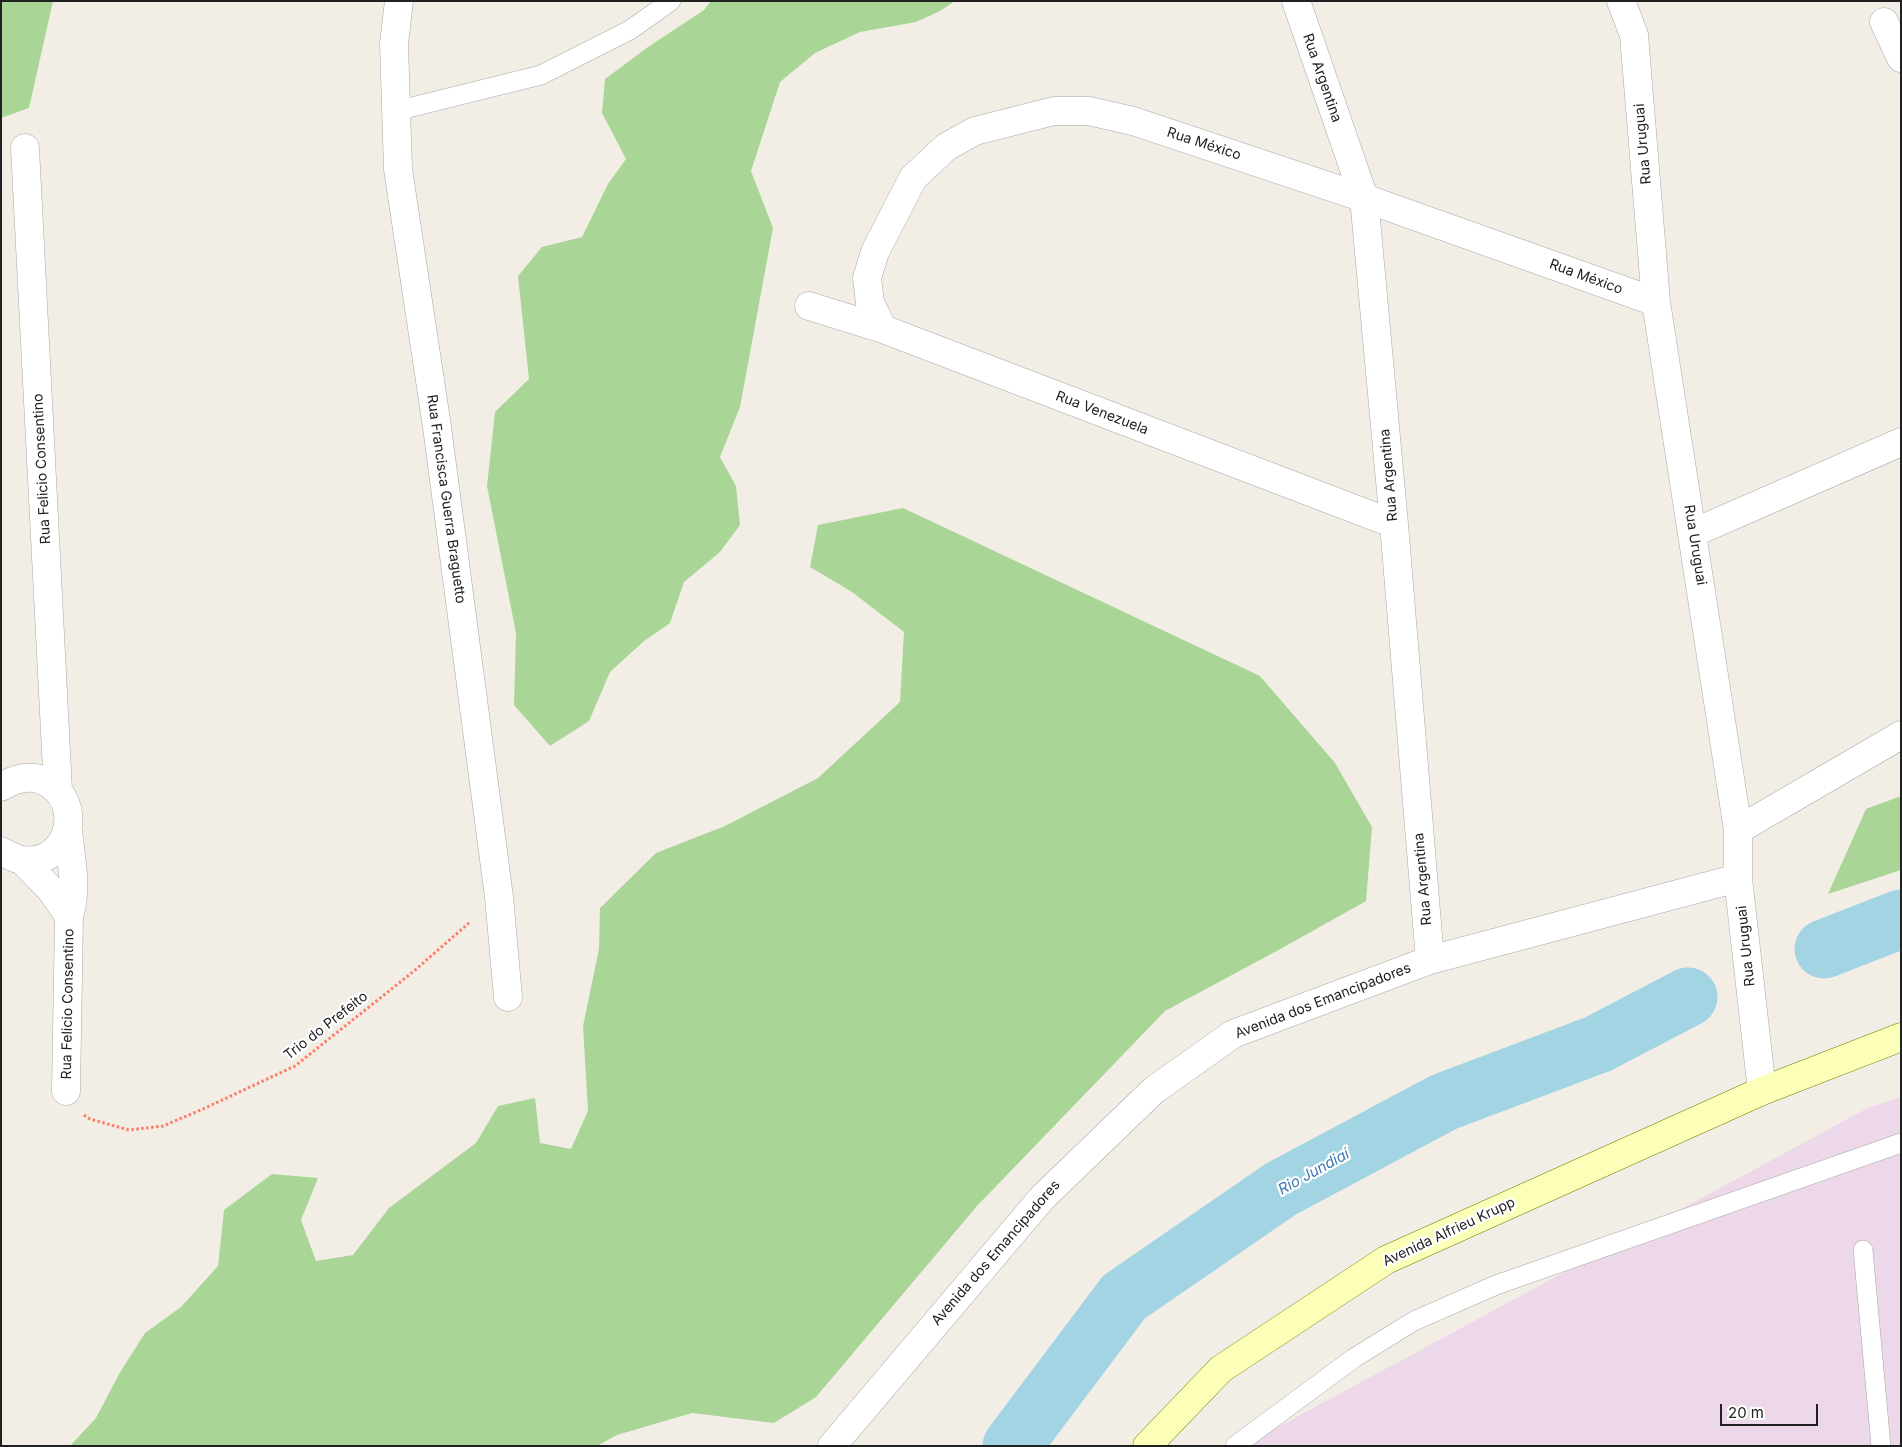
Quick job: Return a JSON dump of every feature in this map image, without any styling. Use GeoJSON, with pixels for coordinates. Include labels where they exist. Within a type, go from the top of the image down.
{"type":"FeatureCollection","features":[{"type":"Feature","properties":{"kind":"main road","name":"Avenida Alfrieu Krupp"},"geometry":{"type":"LineString","coordinates":[[1147,1446],[1221,1369],[1386,1260],[1762,1091],[1901,1037]]}},
{"type":"Feature","properties":{"kind":"street","name":"Rua Francisca Guerra Braguetto"},"geometry":{"type":"LineString","coordinates":[[399,1],[394,44],[398,169],[439,437],[500,897],[508,998]]}},
{"type":"Feature","properties":{"kind":"street","name":"Rua Argentina"},"geometry":{"type":"LineString","coordinates":[[1296,1],[1364,198],[1394,524],[1430,960]]}},
{"type":"Feature","properties":{"kind":"street","name":"Rua Uruguai"},"geometry":{"type":"LineString","coordinates":[[1621,1],[1634,35],[1656,302],[1738,830],[1738,878],[1762,1091]]}},
{"type":"Feature","properties":{"kind":"street"},"geometry":{"type":"LineString","coordinates":[[1884,22],[1901,58]]}},
{"type":"Feature","properties":{"kind":"street","name":"Rua México"},"geometry":{"type":"LineString","coordinates":[[883,329],[870,303],[867,278],[875,252],[913,178],[946,147],[975,131],[1054,111],[1089,110],[1133,121],[1364,198],[1656,302]]}},
{"type":"Feature","properties":{"kind":"street","name":"Rua Felicio Consentino"},"geometry":{"type":"LineString","coordinates":[[25,148],[58,790],[65,799],[70,820],[68,830],[74,884],[74,901],[69,916],[66,1091]]}},
{"type":"Feature","properties":{"kind":"street","name":"Rua Venezuela"},"geometry":{"type":"LineString","coordinates":[[809,306],[883,329],[1394,524]]}},
{"type":"Feature","properties":{"kind":"street"},"geometry":{"type":"LineString","coordinates":[[1693,533],[1901,442]]}},
{"type":"Feature","properties":{"kind":"street"},"geometry":{"type":"LineString","coordinates":[[1738,830],[1901,735]]}},
{"type":"Feature","properties":{"kind":"street"},"geometry":{"type":"LineString","coordinates":[[1,787],[13,779],[29,777],[45,780],[58,790]]}},
{"type":"Feature","properties":{"kind":"street"},"geometry":{"type":"LineString","coordinates":[[10,858],[38,859],[51,854],[61,843],[68,830]]}},
{"type":"Feature","properties":{"kind":"street","name":"Rua Felicio Consentino"},"geometry":{"type":"LineString","coordinates":[[10,858],[51,890],[69,916]]}},
{"type":"Feature","properties":{"kind":"street","name":"Avenida dos Emancipadores"},"geometry":{"type":"LineString","coordinates":[[832,1446],[1042,1198],[1154,1090],[1233,1034],[1430,960],[1738,878]]}},
{"type":"Feature","properties":{"kind":"lane"},"geometry":{"type":"LineString","coordinates":[[396,111],[541,75],[630,30],[671,1]]}},
{"type":"Feature","properties":{"kind":"lane"},"geometry":{"type":"LineString","coordinates":[[1235,1446],[1354,1358],[1414,1321],[1496,1285],[1901,1144]]}},
{"type":"Feature","properties":{"kind":"lane"},"geometry":{"type":"LineString","coordinates":[[1864,1250],[1881,1446]]}},
{"type":"Feature","properties":{"kind":"path","name":"Trio do Prefeito"},"geometry":{"type":"LineString","coordinates":[[66,1091],[71,1103],[79,1112],[90,1119],[130,1130],[163,1126],[204,1109],[295,1066],[414,971],[500,897]]}},
{"type":"Feature","properties":{"kind":"shaded area"},"geometry":{"type":"Polygon","coordinates":[[[1901,1097],[1901,1446],[1243,1446],[1868,1108],[1901,1097]]]}},
{"type":"Feature","properties":{"kind":"green space"},"geometry":{"type":"Polygon","coordinates":[[[1,1],[53,1],[29,108],[1,118],[1,1]]]}},
{"type":"Feature","properties":{"kind":"green space"},"geometry":{"type":"Polygon","coordinates":[[[711,1],[955,1],[940,11],[916,22],[860,32],[815,53],[780,82],[751,171],[773,228],[740,407],[720,457],[736,486],[740,525],[720,552],[684,582],[670,623],[644,641],[610,672],[589,721],[550,746],[514,705],[516,633],[487,486],[495,412],[529,379],[518,276],[542,247],[582,237],[608,184],[626,159],[602,113],[605,79],[648,47],[704,10],[711,1]]]}},
{"type":"Feature","properties":{"kind":"green space"},"geometry":{"type":"Polygon","coordinates":[[[903,508],[1260,676],[1335,763],[1372,827],[1366,901],[1165,1011],[977,1206],[816,1397],[774,1423],[692,1413],[617,1435],[597,1446],[70,1446],[96,1418],[119,1374],[145,1333],[181,1307],[218,1266],[224,1210],[272,1174],[318,1178],[301,1220],[316,1261],[353,1255],[389,1208],[476,1143],[498,1106],[535,1098],[540,1143],[571,1149],[588,1111],[583,1026],[599,949],[600,908],[656,853],[725,826],[818,778],[900,702],[904,632],[852,592],[810,567],[818,525],[903,508]]]}},
{"type":"Feature","properties":{"kind":"green space"},"geometry":{"type":"Polygon","coordinates":[[[1901,796],[1901,870],[1828,894],[1866,809],[1901,796]]]}},
{"type":"Feature","properties":{"kind":"waterway","name":"Rio Jundiaí"},"geometry":{"type":"LineString","coordinates":[[1824,949],[1901,919]]}},
{"type":"Feature","properties":{"kind":"waterway","name":"Rio Jundiaí"},"geometry":{"type":"LineString","coordinates":[[1012,1446],[1124,1297],[1281,1189],[1444,1102],[1598,1044],[1688,997]]}}]}
